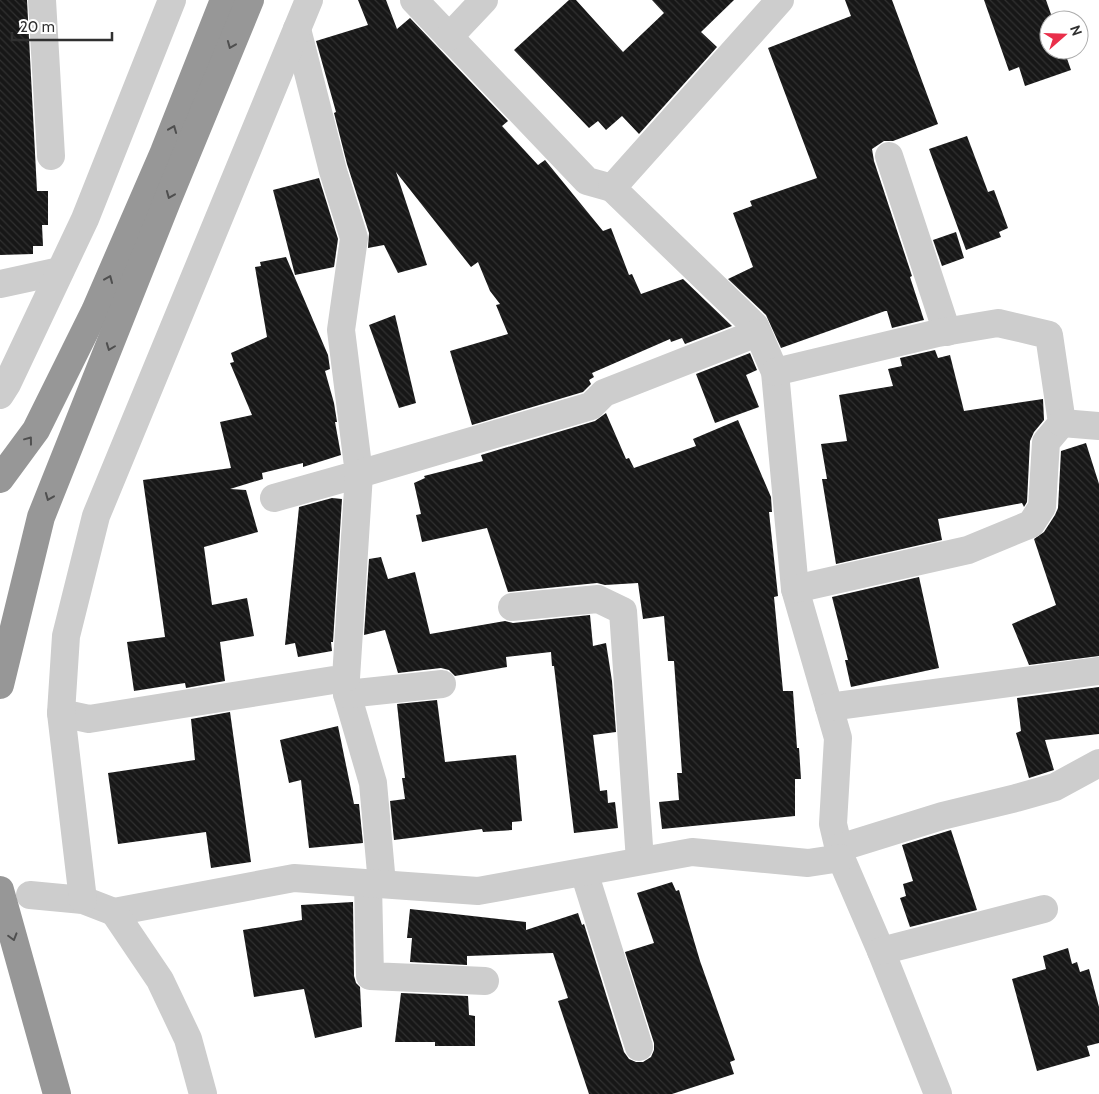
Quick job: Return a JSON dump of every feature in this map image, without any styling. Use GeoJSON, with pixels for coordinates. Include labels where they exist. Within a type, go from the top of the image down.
{"type":"FeatureCollection","features":[{"type":"Feature","properties":{"kind":"highway"},"geometry":{"type":"LineString","coordinates":[[0,479],[36,430],[95,311],[164,152],[224,0]]}},
{"type":"Feature","properties":{"kind":"highway"},"geometry":{"type":"LineString","coordinates":[[0,685],[41,517],[167,201],[250,0]]}},
{"type":"Feature","properties":{"kind":"highway"},"geometry":{"type":"LineString","coordinates":[[0,890],[57,1094]]}},
{"type":"Feature","properties":{"kind":"street"},"geometry":{"type":"LineString","coordinates":[[42,0],[51,156]]}},
{"type":"Feature","properties":{"kind":"street"},"geometry":{"type":"LineString","coordinates":[[0,395],[7,384],[85,219],[172,0]]}},
{"type":"Feature","properties":{"kind":"street"},"geometry":{"type":"LineString","coordinates":[[83,900],[61,713],[66,636],[96,516],[309,0]]}},
{"type":"Feature","properties":{"kind":"street"},"geometry":{"type":"LineString","coordinates":[[414,0],[587,181],[612,188],[755,326],[775,372],[795,589],[838,738],[833,824],[840,853],[938,1094]]}},
{"type":"Feature","properties":{"kind":"street"},"geometry":{"type":"LineString","coordinates":[[449,37],[484,0]]}},
{"type":"Feature","properties":{"kind":"street"},"geometry":{"type":"LineString","coordinates":[[612,188],[780,0]]}},
{"type":"Feature","properties":{"kind":"street"},"geometry":{"type":"LineString","coordinates":[[297,29],[333,171],[354,238],[341,330],[359,474],[346,686],[373,783],[375,884],[370,976],[484,981]]}},
{"type":"Feature","properties":{"kind":"street"},"geometry":{"type":"LineString","coordinates":[[889,156],[947,332]]}},
{"type":"Feature","properties":{"kind":"street"},"geometry":{"type":"LineString","coordinates":[[0,284],[60,270]]}},
{"type":"Feature","properties":{"kind":"street"},"geometry":{"type":"LineString","coordinates":[[775,372],[947,332],[998,323],[1049,335],[1062,423],[1046,442],[1042,507],[1031,524],[968,550],[795,589]]}},
{"type":"Feature","properties":{"kind":"street"},"geometry":{"type":"LineString","coordinates":[[274,498],[591,406],[604,393],[757,333]]}},
{"type":"Feature","properties":{"kind":"street"},"geometry":{"type":"LineString","coordinates":[[1062,423],[1099,426]]}},
{"type":"Feature","properties":{"kind":"street"},"geometry":{"type":"LineString","coordinates":[[512,607],[598,599],[623,611],[640,861]]}},
{"type":"Feature","properties":{"kind":"street"},"geometry":{"type":"LineString","coordinates":[[829,707],[1099,671]]}},
{"type":"Feature","properties":{"kind":"street"},"geometry":{"type":"LineString","coordinates":[[61,713],[90,719],[346,686],[442,684]]}},
{"type":"Feature","properties":{"kind":"street"},"geometry":{"type":"LineString","coordinates":[[30,895],[83,900],[114,912],[294,878],[478,892],[692,852],[808,863],[942,816],[1055,787],[1099,763]]}},
{"type":"Feature","properties":{"kind":"street"},"geometry":{"type":"LineString","coordinates":[[584,872],[639,1048]]}},
{"type":"Feature","properties":{"kind":"street"},"geometry":{"type":"LineString","coordinates":[[881,951],[1044,909]]}},
{"type":"Feature","properties":{"kind":"street"},"geometry":{"type":"LineString","coordinates":[[114,912],[160,980],[188,1039],[203,1094]]}},
{"type":"Feature","properties":{"kind":"building"},"geometry":{"type":"Polygon","coordinates":[[[0,0],[27,0],[37,191],[48,191],[48,225],[42,225],[43,246],[33,246],[33,254],[0,255],[0,0]]]}},
{"type":"Feature","properties":{"kind":"building"},"geometry":{"type":"Polygon","coordinates":[[[358,0],[386,0],[397,29],[410,18],[508,121],[502,126],[538,165],[545,160],[603,231],[611,228],[629,275],[632,274],[641,294],[683,279],[732,326],[685,344],[682,338],[671,342],[670,339],[592,373],[594,377],[589,380],[591,384],[583,392],[472,425],[450,351],[508,334],[496,305],[500,304],[490,291],[478,262],[471,267],[396,172],[427,265],[398,273],[384,245],[368,248],[369,233],[347,164],[334,113],[336,112],[316,41],[368,25],[358,0]]]}},
{"type":"Feature","properties":{"kind":"building"},"geometry":{"type":"Polygon","coordinates":[[[569,0],[576,0],[623,52],[664,13],[652,0],[734,0],[701,32],[717,47],[639,134],[622,116],[606,130],[598,121],[589,128],[514,50],[569,0]]]}},
{"type":"Feature","properties":{"kind":"building"},"geometry":{"type":"Polygon","coordinates":[[[845,0],[892,0],[938,124],[893,141],[884,141],[872,149],[874,161],[912,276],[910,277],[924,320],[892,328],[887,311],[885,311],[781,348],[766,315],[728,279],[753,267],[733,213],[752,206],[750,201],[817,178],[768,48],[851,16],[845,0]]]}},
{"type":"Feature","properties":{"kind":"building"},"geometry":{"type":"Polygon","coordinates":[[[984,0],[1046,0],[1050,10],[1039,10],[1039,60],[1068,60],[1071,70],[1025,86],[1019,67],[1009,71],[984,0]]]}},
{"type":"Feature","properties":{"kind":"building"},"geometry":{"type":"Polygon","coordinates":[[[967,136],[988,192],[994,190],[1008,228],[999,232],[1001,237],[966,250],[929,149],[967,136]]]}},
{"type":"Feature","properties":{"kind":"building"},"geometry":{"type":"Polygon","coordinates":[[[319,178],[338,239],[334,267],[295,275],[273,190],[319,178]]]}},
{"type":"Feature","properties":{"kind":"building"},"geometry":{"type":"Polygon","coordinates":[[[956,232],[964,258],[942,266],[933,240],[956,232]]]}},
{"type":"Feature","properties":{"kind":"building"},"geometry":{"type":"Polygon","coordinates":[[[286,257],[328,355],[330,369],[325,371],[334,403],[337,422],[335,422],[341,455],[303,467],[303,463],[262,473],[263,479],[230,489],[246,490],[258,532],[204,547],[212,605],[247,598],[254,636],[220,642],[225,681],[186,688],[185,683],[134,691],[127,642],[165,637],[143,480],[231,468],[220,422],[252,415],[230,363],[234,362],[231,353],[267,337],[255,267],[261,266],[260,262],[286,257]]]}},
{"type":"Feature","properties":{"kind":"building"},"geometry":{"type":"Polygon","coordinates":[[[395,315],[416,403],[399,408],[369,325],[395,315]]]}},
{"type":"Feature","properties":{"kind":"building"},"geometry":{"type":"Polygon","coordinates":[[[935,350],[938,358],[950,355],[964,411],[1043,399],[1044,420],[1034,432],[1030,441],[1027,502],[1024,507],[1022,503],[938,519],[942,540],[836,564],[822,479],[827,479],[821,444],[847,441],[839,395],[893,386],[888,369],[902,366],[900,358],[935,350]]]}},
{"type":"Feature","properties":{"kind":"building"},"geometry":{"type":"Polygon","coordinates":[[[750,353],[757,370],[746,375],[759,407],[715,423],[696,374],[750,353]]]}},
{"type":"Feature","properties":{"kind":"building"},"geometry":{"type":"Polygon","coordinates":[[[606,413],[626,459],[629,458],[634,468],[696,446],[693,439],[738,420],[771,497],[772,512],[769,512],[778,596],[774,597],[783,691],[793,691],[797,748],[799,748],[801,779],[795,779],[795,816],[662,829],[659,802],[679,800],[677,773],[682,773],[674,661],[668,661],[664,616],[643,619],[638,583],[605,585],[597,583],[508,592],[487,528],[422,542],[416,515],[421,514],[414,483],[425,478],[424,476],[483,461],[481,455],[595,421],[606,413]]]}},
{"type":"Feature","properties":{"kind":"building"},"geometry":{"type":"Polygon","coordinates":[[[1086,443],[1099,484],[1099,656],[1029,665],[1012,624],[1056,605],[1034,539],[1044,532],[1058,508],[1061,451],[1086,443]]]}},
{"type":"Feature","properties":{"kind":"building"},"geometry":{"type":"Polygon","coordinates":[[[332,498],[342,499],[333,642],[331,642],[332,651],[298,657],[295,643],[285,645],[299,507],[332,498]]]}},
{"type":"Feature","properties":{"kind":"building"},"geometry":{"type":"Polygon","coordinates":[[[381,557],[388,579],[415,572],[430,634],[505,621],[513,623],[590,615],[593,646],[606,643],[612,681],[616,732],[593,735],[600,791],[607,790],[608,803],[615,802],[618,828],[574,833],[551,652],[506,657],[507,667],[455,676],[449,670],[441,668],[398,673],[385,630],[364,635],[369,559],[381,557]]]}},
{"type":"Feature","properties":{"kind":"building"},"geometry":{"type":"Polygon","coordinates":[[[919,577],[939,668],[851,687],[845,660],[848,660],[832,597],[919,577]]]}},
{"type":"Feature","properties":{"kind":"building"},"geometry":{"type":"Polygon","coordinates":[[[1099,687],[1099,734],[1045,740],[1054,770],[1029,778],[1016,733],[1021,731],[1017,698],[1099,687]]]}},
{"type":"Feature","properties":{"kind":"building"},"geometry":{"type":"Polygon","coordinates":[[[437,700],[445,762],[516,755],[522,821],[512,822],[512,830],[483,832],[482,829],[394,840],[390,801],[405,799],[402,778],[405,778],[397,704],[437,700]]]}},
{"type":"Feature","properties":{"kind":"building"},"geometry":{"type":"Polygon","coordinates":[[[230,712],[251,862],[211,868],[206,832],[118,844],[108,773],[195,760],[191,719],[230,712]]]}},
{"type":"Feature","properties":{"kind":"building"},"geometry":{"type":"Polygon","coordinates":[[[338,726],[354,804],[359,804],[363,843],[309,848],[301,780],[289,783],[280,740],[338,726]]]}},
{"type":"Feature","properties":{"kind":"building"},"geometry":{"type":"Polygon","coordinates":[[[951,830],[977,910],[910,927],[900,898],[906,896],[903,884],[913,881],[902,845],[951,830]]]}},
{"type":"Feature","properties":{"kind":"building"},"geometry":{"type":"Polygon","coordinates":[[[672,882],[676,891],[679,890],[700,961],[735,1060],[730,1062],[734,1074],[672,1094],[589,1094],[558,1001],[568,998],[553,953],[467,956],[467,965],[410,962],[412,938],[407,938],[410,909],[526,922],[526,930],[578,913],[582,925],[584,924],[624,1052],[629,1059],[643,1062],[651,1057],[654,1043],[625,952],[654,943],[637,893],[672,882]]]}},
{"type":"Feature","properties":{"kind":"building"},"geometry":{"type":"Polygon","coordinates":[[[353,902],[354,976],[356,983],[360,987],[362,1027],[315,1038],[304,989],[254,997],[243,930],[302,920],[301,905],[353,902]]]}},
{"type":"Feature","properties":{"kind":"building"},"geometry":{"type":"Polygon","coordinates":[[[1068,948],[1072,964],[1077,962],[1080,972],[1089,969],[1099,1007],[1099,1043],[1087,1046],[1090,1056],[1037,1071],[1012,979],[1046,969],[1043,956],[1068,948]]]}},
{"type":"Feature","properties":{"kind":"building"},"geometry":{"type":"Polygon","coordinates":[[[401,993],[468,996],[469,1015],[475,1016],[475,1046],[435,1046],[435,1042],[395,1042],[401,993]]]}}]}
